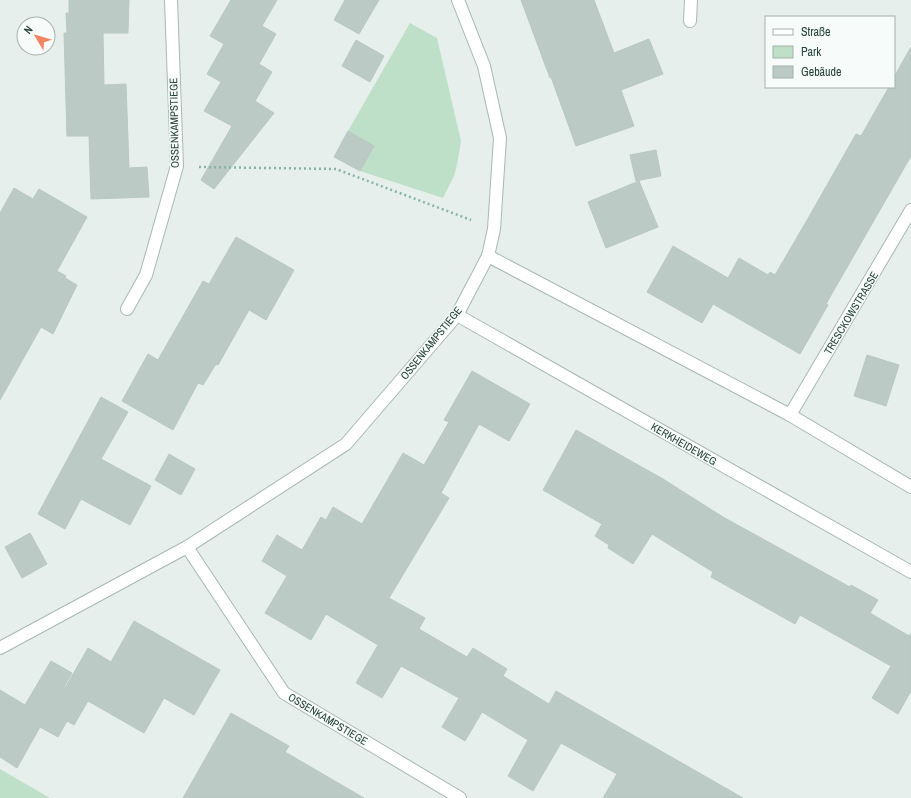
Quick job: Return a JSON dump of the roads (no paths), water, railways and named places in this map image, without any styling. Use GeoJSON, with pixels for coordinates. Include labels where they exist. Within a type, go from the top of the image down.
{"type":"FeatureCollection","features":[{"type":"Feature","properties":{"kind":"street","name":"OSSENKAMPSTIEGE"},"geometry":{"type":"LineString","coordinates":[[127,309],[146,275],[177,166],[171,0]]}},
{"type":"Feature","properties":{"kind":"street","name":"OSSENKAMPSTIEGE"},"geometry":{"type":"LineString","coordinates":[[0,648],[187,547],[346,444],[457,315],[488,256],[494,229],[500,138],[484,66],[458,0]]}},
{"type":"Feature","properties":{"kind":"street"},"geometry":{"type":"LineString","coordinates":[[690,21],[691,0]]}},
{"type":"Feature","properties":{"kind":"street","name":"TRESCKOWSTRASSE"},"geometry":{"type":"LineString","coordinates":[[790,415],[911,210]]}},
{"type":"Feature","properties":{"kind":"street"},"geometry":{"type":"LineString","coordinates":[[488,256],[790,415],[911,486]]}},
{"type":"Feature","properties":{"kind":"street","name":"KERKHEIDEWEG"},"geometry":{"type":"LineString","coordinates":[[457,315],[911,572]]}},
{"type":"Feature","properties":{"kind":"street","name":"OSSENKAMPSTIEGE"},"geometry":{"type":"LineString","coordinates":[[187,547],[284,693],[460,798]]}}]}
